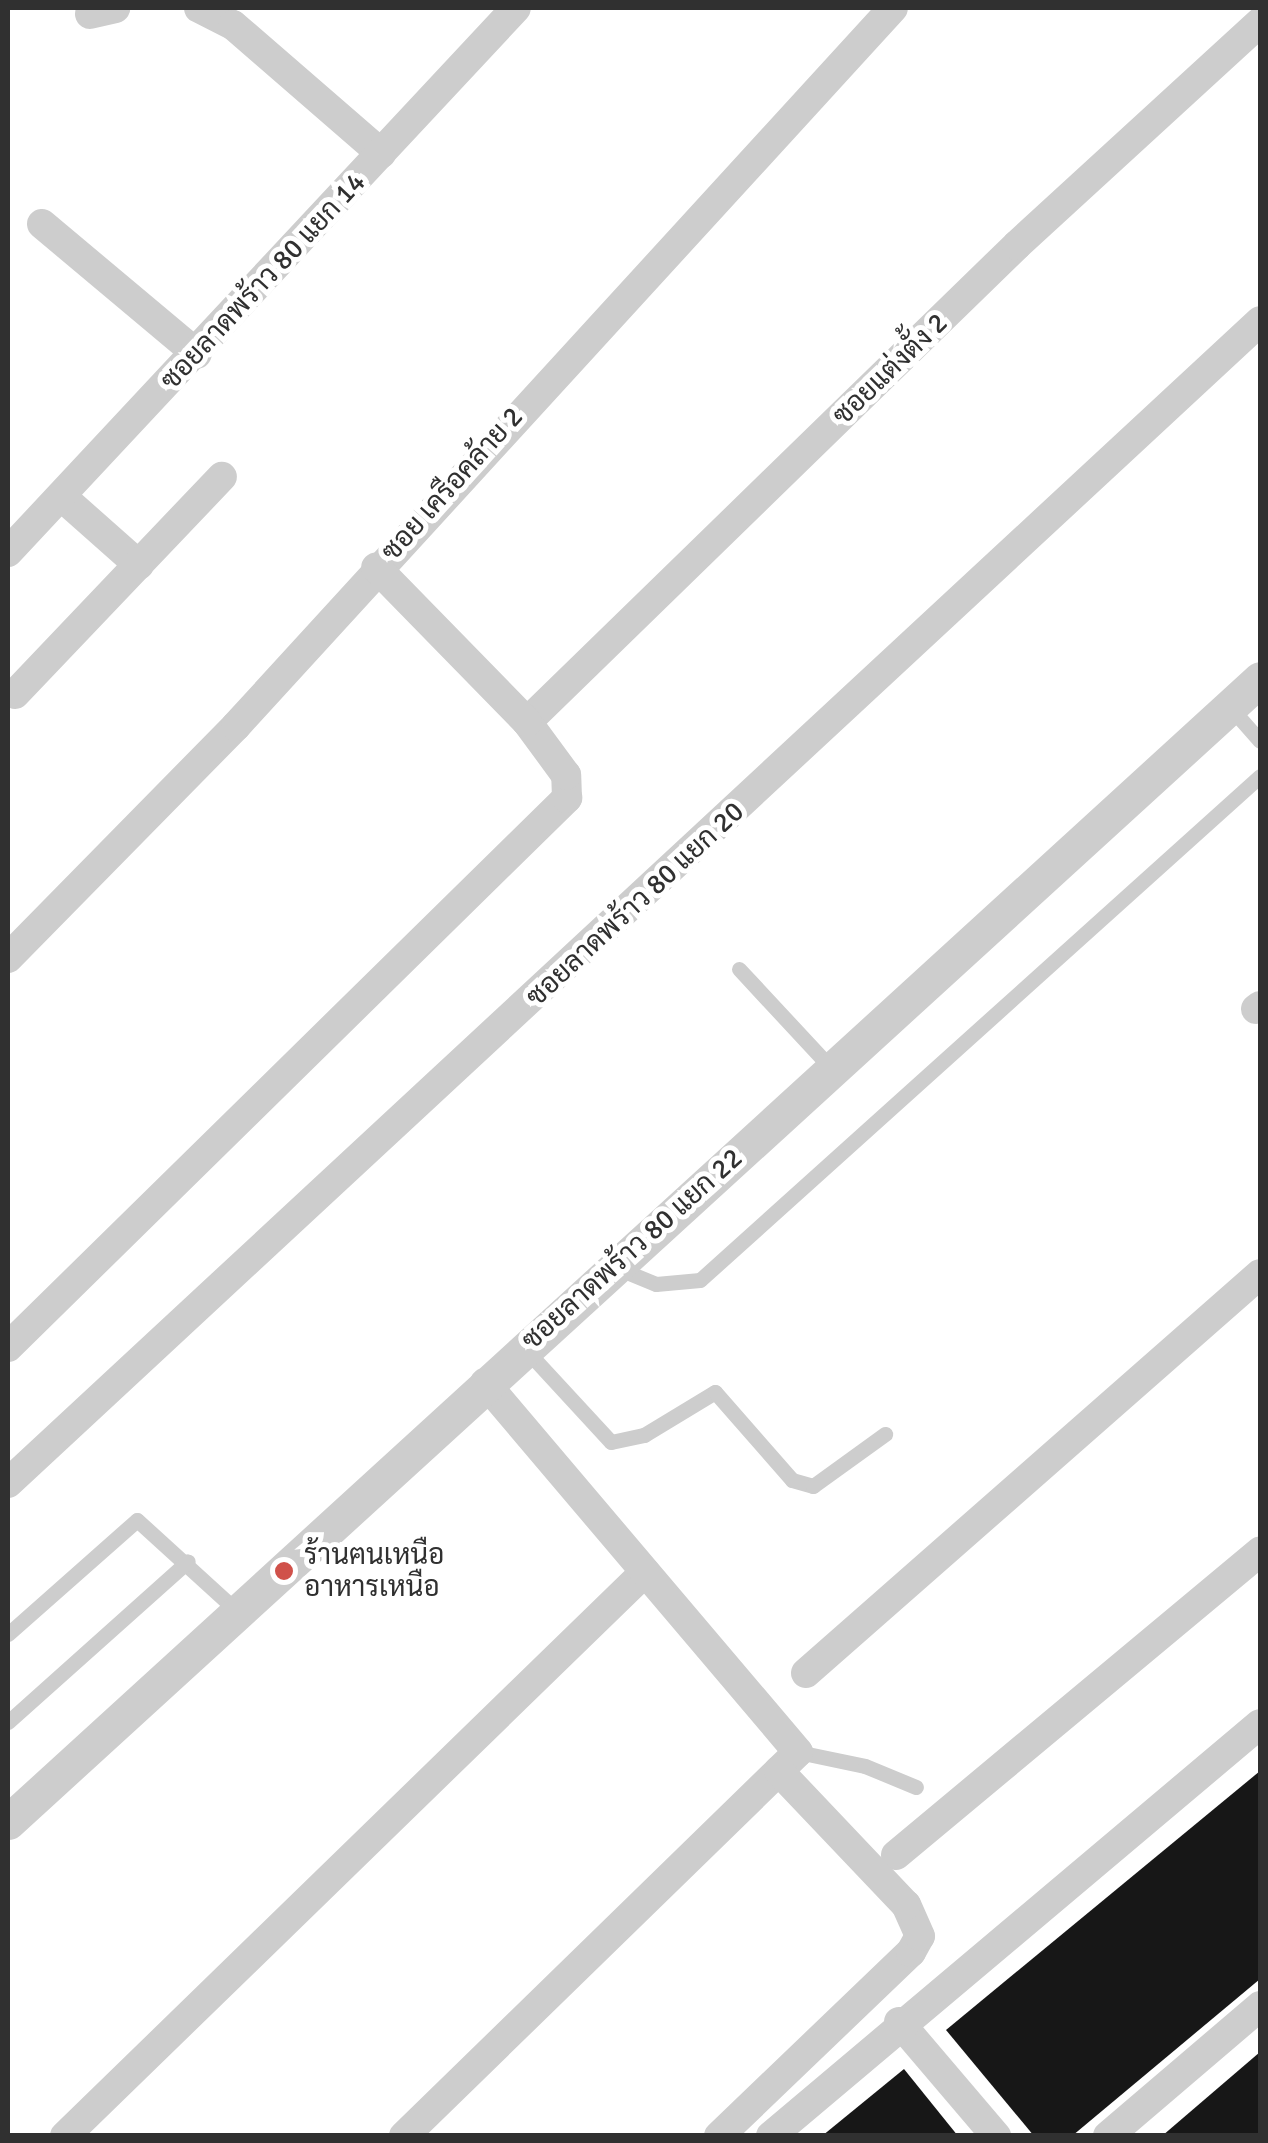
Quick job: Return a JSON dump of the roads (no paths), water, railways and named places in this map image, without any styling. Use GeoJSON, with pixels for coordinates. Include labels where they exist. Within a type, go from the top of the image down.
{"type":"FeatureCollection","features":[{"type":"Feature","properties":{"kind":"street"},"geometry":{"type":"LineString","coordinates":[[198,8],[232,25],[381,153]]}},
{"type":"Feature","properties":{"kind":"street","name":"ซอยลาดพร้าว 80 แยก 14"},"geometry":{"type":"LineString","coordinates":[[8,552],[516,8]]}},
{"type":"Feature","properties":{"kind":"street","name":"ซอย เครือคล้าย 2"},"geometry":{"type":"LineString","coordinates":[[8,958],[236,726],[376,568],[893,8]]}},
{"type":"Feature","properties":{"kind":"street","name":"ซอยแต่งตั้ง 2"},"geometry":{"type":"LineString","coordinates":[[527,722],[1017,245],[1260,22]]}},
{"type":"Feature","properties":{"kind":"street"},"geometry":{"type":"LineString","coordinates":[[42,224],[196,354]]}},
{"type":"Feature","properties":{"kind":"street","name":"ซอยลาดพร้าว 80 แยก 20"},"geometry":{"type":"LineString","coordinates":[[8,1483],[1260,321]]}},
{"type":"Feature","properties":{"kind":"street"},"geometry":{"type":"LineString","coordinates":[[15,694],[222,478]]}},
{"type":"Feature","properties":{"kind":"street"},"geometry":{"type":"LineString","coordinates":[[62,496],[140,565]]}},
{"type":"Feature","properties":{"kind":"street"},"geometry":{"type":"LineString","coordinates":[[8,1347],[566,798],[566,775],[527,722],[376,568]]}},
{"type":"Feature","properties":{"kind":"street","name":"ซอยลาดพร้าว 80 แยก 22"},"geometry":{"type":"LineString","coordinates":[[8,1822],[524,1347],[1260,680]]}},
{"type":"Feature","properties":{"kind":"street"},"geometry":{"type":"LineString","coordinates":[[806,1673],[1260,1274]]}},
{"type":"Feature","properties":{"kind":"street"},"geometry":{"type":"LineString","coordinates":[[485,1383],[645,1572],[788,1761],[906,1905],[920,1936],[911,1952],[719,2136]]}},
{"type":"Feature","properties":{"kind":"street"},"geometry":{"type":"LineString","coordinates":[[896,1855],[1260,1552]]}},
{"type":"Feature","properties":{"kind":"street"},"geometry":{"type":"LineString","coordinates":[[65,2136],[645,1572]]}},
{"type":"Feature","properties":{"kind":"street"},"geometry":{"type":"LineString","coordinates":[[771,2136],[899,2022],[1260,1724]]}},
{"type":"Feature","properties":{"kind":"street"},"geometry":{"type":"LineString","coordinates":[[404,2136],[788,1761]]}},
{"type":"Feature","properties":{"kind":"street"},"geometry":{"type":"LineString","coordinates":[[1108,2136],[1260,2006]]}},
{"type":"Feature","properties":{"kind":"street"},"geometry":{"type":"LineString","coordinates":[[899,2022],[996,2136]]}},
{"type":"Feature","properties":{"kind":"lane"},"geometry":{"type":"LineString","coordinates":[[1230,707],[1260,740]]}},
{"type":"Feature","properties":{"kind":"lane"},"geometry":{"type":"LineString","coordinates":[[614,1266],[656,1284],[700,1280],[1260,776]]}},
{"type":"Feature","properties":{"kind":"lane"},"geometry":{"type":"LineString","coordinates":[[739,969],[831,1068]]}},
{"type":"Feature","properties":{"kind":"lane"},"geometry":{"type":"LineString","coordinates":[[524,1347],[611,1442],[644,1435],[715,1392],[792,1480],[813,1486],[886,1434]]}},
{"type":"Feature","properties":{"kind":"lane"},"geometry":{"type":"LineString","coordinates":[[8,1634],[137,1520],[188,1562],[236,1610]]}},
{"type":"Feature","properties":{"kind":"lane"},"geometry":{"type":"LineString","coordinates":[[8,1722],[188,1562]]}},
{"type":"Feature","properties":{"kind":"lane"},"geometry":{"type":"LineString","coordinates":[[788,1761],[865,1766],[916,1788]]}},
{"type":"Feature","properties":{"kind":"place","name":"ร้านฅนเหนือ อาหารเหนือ"},"geometry":{"type":"Point","coordinates":[284,1571]}}]}
